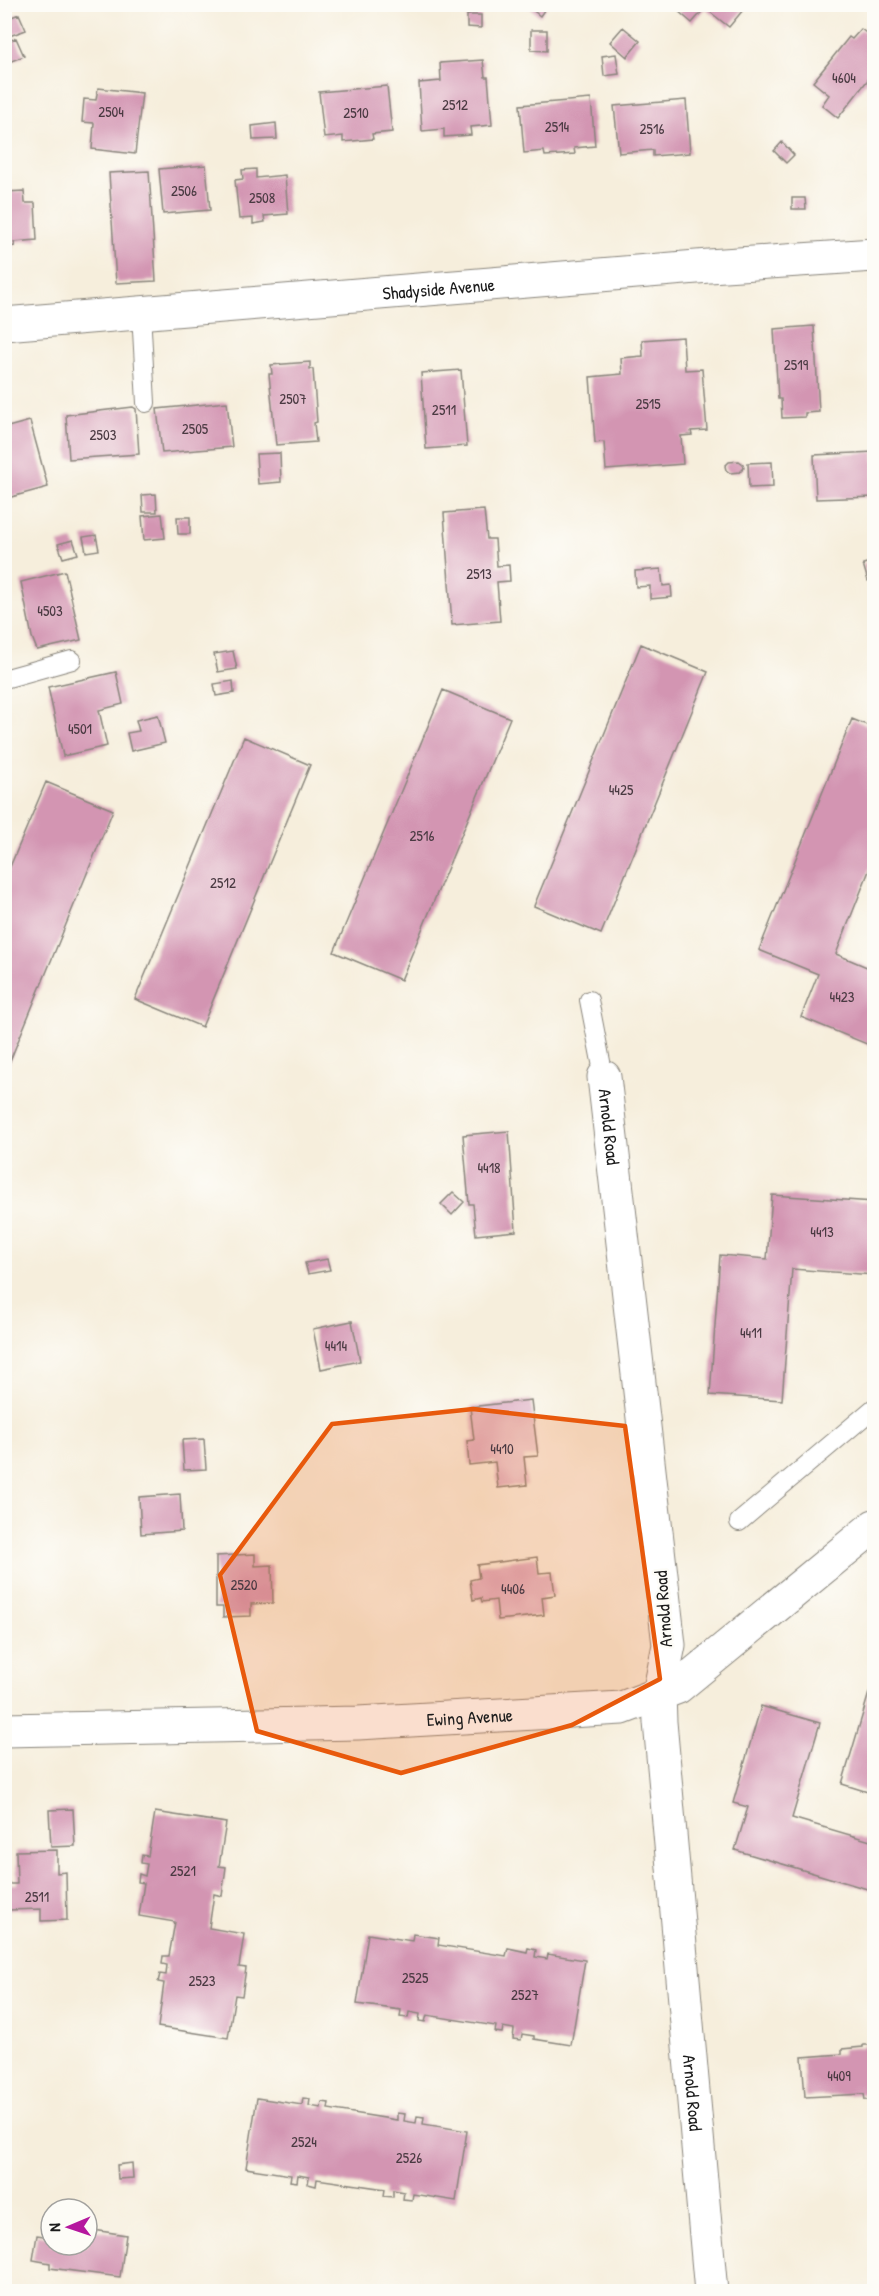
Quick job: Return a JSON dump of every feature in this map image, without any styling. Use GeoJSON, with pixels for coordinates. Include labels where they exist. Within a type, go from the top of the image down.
{"type":"FeatureCollection","features":[{"type":"Feature","properties":{"kind":"street","name":"Shadyside Avenue"},"geometry":{"type":"LineString","coordinates":[[4,324],[720,265],[874,255]]}},
{"type":"Feature","properties":{"kind":"street","name":"Arnold Road"},"geometry":{"type":"LineString","coordinates":[[604,1077],[669,1645],[659,1694],[711,2292]]}},
{"type":"Feature","properties":{"kind":"street","name":"Ewing Avenue"},"geometry":{"type":"LineString","coordinates":[[4,1730],[369,1722],[622,1708],[678,1687],[874,1526]]}},
{"type":"Feature","properties":{"kind":"lane"},"geometry":{"type":"LineString","coordinates":[[141,312],[146,403]]}},
{"type":"Feature","properties":{"kind":"lane"},"geometry":{"type":"LineString","coordinates":[[4,679],[72,660]]}},
{"type":"Feature","properties":{"kind":"lane","name":"Arnold Road"},"geometry":{"type":"LineString","coordinates":[[589,1000],[604,1077]]}},
{"type":"Feature","properties":{"kind":"lane"},"geometry":{"type":"LineString","coordinates":[[739,1522],[874,1408]]}},
{"type":"Feature","properties":{"kind":"highlighted area"},"geometry":{"type":"Polygon","coordinates":[[[473,1409],[625,1426],[660,1679],[572,1725],[401,1773],[257,1731],[220,1575],[332,1424],[473,1409]]]}},
{"type":"Feature","properties":{"kind":"building"},"geometry":{"type":"Polygon","coordinates":[[[525,4],[545,4],[547,6],[540,16],[525,4]]]}},
{"type":"Feature","properties":{"kind":"building"},"geometry":{"type":"Polygon","coordinates":[[[670,4],[748,4],[729,27],[705,8],[692,23],[670,4]]]}},
{"type":"Feature","properties":{"kind":"building"},"geometry":{"type":"Polygon","coordinates":[[[19,14],[26,30],[4,38],[4,20],[19,14]]]}},
{"type":"Feature","properties":{"kind":"building"},"geometry":{"type":"Polygon","coordinates":[[[467,15],[481,15],[481,28],[467,27],[467,15]]]}},
{"type":"Feature","properties":{"kind":"building"},"geometry":{"type":"Polygon","coordinates":[[[623,27],[640,41],[627,57],[610,42],[623,27]]]}},
{"type":"Feature","properties":{"kind":"building"},"geometry":{"type":"Polygon","coordinates":[[[861,29],[874,39],[874,72],[838,118],[822,105],[829,95],[813,82],[849,37],[852,39],[861,29]]]}},
{"type":"Feature","properties":{"kind":"building"},"geometry":{"type":"Polygon","coordinates":[[[531,30],[547,30],[547,51],[531,50],[531,30]]]}},
{"type":"Feature","properties":{"kind":"building"},"geometry":{"type":"Polygon","coordinates":[[[16,38],[24,56],[4,64],[4,43],[16,38]]]}},
{"type":"Feature","properties":{"kind":"building"},"geometry":{"type":"Polygon","coordinates":[[[616,54],[619,74],[604,76],[602,56],[616,54]]]}},
{"type":"Feature","properties":{"kind":"building"},"geometry":{"type":"Polygon","coordinates":[[[483,60],[485,77],[488,77],[492,125],[470,127],[471,135],[444,137],[444,129],[422,131],[419,83],[441,81],[440,63],[483,60]]]}},
{"type":"Feature","properties":{"kind":"building"},"geometry":{"type":"Polygon","coordinates":[[[387,86],[392,132],[372,134],[373,139],[343,142],[343,136],[324,138],[319,92],[387,86]]]}},
{"type":"Feature","properties":{"kind":"building"},"geometry":{"type":"Polygon","coordinates":[[[98,88],[142,93],[135,154],[92,149],[94,123],[82,122],[84,99],[96,100],[98,88]]]}},
{"type":"Feature","properties":{"kind":"building"},"geometry":{"type":"Polygon","coordinates":[[[591,99],[595,146],[574,148],[575,154],[545,156],[544,151],[524,153],[520,105],[591,99]]]}},
{"type":"Feature","properties":{"kind":"building"},"geometry":{"type":"Polygon","coordinates":[[[686,100],[690,153],[653,156],[653,150],[619,153],[614,106],[686,100]]]}},
{"type":"Feature","properties":{"kind":"building"},"geometry":{"type":"Polygon","coordinates":[[[276,123],[277,139],[253,140],[252,126],[276,123]]]}},
{"type":"Feature","properties":{"kind":"building"},"geometry":{"type":"Polygon","coordinates":[[[782,142],[794,155],[786,163],[774,151],[782,142]]]}},
{"type":"Feature","properties":{"kind":"building"},"geometry":{"type":"Polygon","coordinates":[[[206,165],[210,210],[163,214],[159,169],[206,165]]]}},
{"type":"Feature","properties":{"kind":"building"},"geometry":{"type":"Polygon","coordinates":[[[256,169],[256,178],[285,175],[288,214],[264,216],[265,222],[253,224],[253,218],[239,219],[235,180],[243,179],[242,170],[256,169]]]}},
{"type":"Feature","properties":{"kind":"building"},"geometry":{"type":"Polygon","coordinates":[[[149,171],[156,281],[116,283],[109,173],[149,171]]]}},
{"type":"Feature","properties":{"kind":"building"},"geometry":{"type":"Polygon","coordinates":[[[24,191],[25,203],[35,203],[37,240],[14,242],[15,246],[4,247],[5,192],[24,191]]]}},
{"type":"Feature","properties":{"kind":"building"},"geometry":{"type":"Polygon","coordinates":[[[792,198],[805,198],[806,209],[792,209],[792,198]]]}},
{"type":"Feature","properties":{"kind":"building"},"geometry":{"type":"Polygon","coordinates":[[[814,326],[819,412],[805,413],[805,417],[782,418],[781,399],[778,399],[774,329],[814,326]]]}},
{"type":"Feature","properties":{"kind":"building"},"geometry":{"type":"Polygon","coordinates":[[[683,337],[685,370],[702,369],[707,430],[691,431],[692,435],[681,436],[683,464],[606,470],[604,442],[595,443],[590,377],[622,374],[621,358],[643,356],[642,340],[683,337]]]}},
{"type":"Feature","properties":{"kind":"building"},"geometry":{"type":"Polygon","coordinates":[[[310,362],[310,369],[313,369],[317,422],[314,423],[316,442],[276,445],[269,374],[272,374],[271,365],[310,362]]]}},
{"type":"Feature","properties":{"kind":"building"},"geometry":{"type":"Polygon","coordinates":[[[461,370],[467,446],[426,449],[421,373],[461,370]]]}},
{"type":"Feature","properties":{"kind":"building"},"geometry":{"type":"Polygon","coordinates":[[[227,402],[232,447],[162,453],[157,409],[227,402]]]}},
{"type":"Feature","properties":{"kind":"building"},"geometry":{"type":"Polygon","coordinates":[[[133,407],[136,409],[139,454],[69,459],[66,415],[133,407]]]}},
{"type":"Feature","properties":{"kind":"building"},"geometry":{"type":"Polygon","coordinates":[[[30,421],[48,487],[4,499],[4,428],[30,421]]]}},
{"type":"Feature","properties":{"kind":"building"},"geometry":{"type":"Polygon","coordinates":[[[874,452],[874,497],[816,499],[814,455],[874,452]]]}},
{"type":"Feature","properties":{"kind":"building"},"geometry":{"type":"Polygon","coordinates":[[[280,453],[281,482],[258,484],[256,454],[280,453]]]}},
{"type":"Feature","properties":{"kind":"building"},"geometry":{"type":"Polygon","coordinates":[[[739,461],[744,468],[740,472],[730,473],[726,470],[725,466],[729,462],[739,461]]]}},
{"type":"Feature","properties":{"kind":"building"},"geometry":{"type":"Polygon","coordinates":[[[772,462],[773,487],[749,488],[748,463],[772,462]]]}},
{"type":"Feature","properties":{"kind":"building"},"geometry":{"type":"Polygon","coordinates":[[[156,494],[157,512],[143,512],[142,495],[156,494]]]}},
{"type":"Feature","properties":{"kind":"building"},"geometry":{"type":"Polygon","coordinates":[[[484,510],[487,539],[495,539],[497,566],[509,565],[510,581],[497,582],[500,621],[452,625],[444,513],[484,510]]]}},
{"type":"Feature","properties":{"kind":"building"},"geometry":{"type":"Polygon","coordinates":[[[162,514],[165,538],[144,540],[142,516],[162,514]]]}},
{"type":"Feature","properties":{"kind":"building"},"geometry":{"type":"Polygon","coordinates":[[[177,517],[190,517],[190,534],[178,534],[177,517]]]}},
{"type":"Feature","properties":{"kind":"building"},"geometry":{"type":"Polygon","coordinates":[[[96,535],[99,550],[86,552],[83,537],[96,535]]]}},
{"type":"Feature","properties":{"kind":"building"},"geometry":{"type":"Polygon","coordinates":[[[73,540],[78,554],[63,558],[58,544],[73,540]]]}},
{"type":"Feature","properties":{"kind":"building"},"geometry":{"type":"Polygon","coordinates":[[[874,561],[874,580],[868,581],[863,564],[874,561]]]}},
{"type":"Feature","properties":{"kind":"building"},"geometry":{"type":"Polygon","coordinates":[[[661,569],[663,586],[671,585],[672,597],[650,599],[650,586],[636,587],[635,571],[661,569]]]}},
{"type":"Feature","properties":{"kind":"building"},"geometry":{"type":"Polygon","coordinates":[[[65,571],[81,640],[37,650],[32,637],[21,582],[65,571]]]}},
{"type":"Feature","properties":{"kind":"building"},"geometry":{"type":"Polygon","coordinates":[[[641,644],[708,672],[601,934],[534,906],[641,644]]]}},
{"type":"Feature","properties":{"kind":"building"},"geometry":{"type":"Polygon","coordinates":[[[233,651],[237,669],[218,672],[214,654],[233,651]]]}},
{"type":"Feature","properties":{"kind":"building"},"geometry":{"type":"Polygon","coordinates":[[[116,672],[123,704],[99,710],[107,746],[63,756],[48,687],[116,672]]]}},
{"type":"Feature","properties":{"kind":"building"},"geometry":{"type":"Polygon","coordinates":[[[233,681],[234,693],[216,696],[214,684],[233,681]]]}},
{"type":"Feature","properties":{"kind":"building"},"geometry":{"type":"Polygon","coordinates":[[[443,690],[510,718],[401,980],[334,952],[443,690]]]}},
{"type":"Feature","properties":{"kind":"building"},"geometry":{"type":"Polygon","coordinates":[[[158,715],[165,743],[131,751],[127,733],[139,731],[136,720],[158,715]]]}},
{"type":"Feature","properties":{"kind":"building"},"geometry":{"type":"Polygon","coordinates":[[[852,719],[874,728],[874,858],[836,954],[874,970],[874,1047],[801,1017],[818,974],[759,950],[852,719]]]}},
{"type":"Feature","properties":{"kind":"building"},"geometry":{"type":"Polygon","coordinates":[[[244,737],[310,765],[202,1027],[135,999],[244,737]]]}},
{"type":"Feature","properties":{"kind":"building"},"geometry":{"type":"Polygon","coordinates":[[[46,782],[113,810],[5,1073],[4,881],[46,782]]]}},
{"type":"Feature","properties":{"kind":"building"},"geometry":{"type":"Polygon","coordinates":[[[509,1131],[516,1231],[476,1235],[473,1204],[469,1204],[463,1135],[509,1131]]]}},
{"type":"Feature","properties":{"kind":"building"},"geometry":{"type":"Polygon","coordinates":[[[453,1192],[464,1202],[452,1215],[441,1204],[453,1192]]]}},
{"type":"Feature","properties":{"kind":"building"},"geometry":{"type":"Polygon","coordinates":[[[772,1195],[874,1202],[874,1275],[792,1269],[782,1400],[710,1395],[720,1255],[767,1259],[772,1195]]]}},
{"type":"Feature","properties":{"kind":"building"},"geometry":{"type":"Polygon","coordinates":[[[327,1259],[330,1270],[308,1274],[305,1263],[327,1259]]]}},
{"type":"Feature","properties":{"kind":"building"},"geometry":{"type":"Polygon","coordinates":[[[352,1321],[360,1361],[321,1369],[313,1329],[352,1321]]]}},
{"type":"Feature","properties":{"kind":"building"},"geometry":{"type":"Polygon","coordinates":[[[531,1400],[538,1456],[524,1457],[527,1485],[498,1488],[495,1462],[469,1465],[467,1441],[474,1440],[470,1407],[531,1400]]]}},
{"type":"Feature","properties":{"kind":"building"},"geometry":{"type":"Polygon","coordinates":[[[204,1439],[206,1469],[184,1470],[182,1440],[204,1439]]]}},
{"type":"Feature","properties":{"kind":"building"},"geometry":{"type":"Polygon","coordinates":[[[180,1494],[182,1531],[141,1534],[139,1497],[180,1494]]]}},
{"type":"Feature","properties":{"kind":"building"},"geometry":{"type":"Polygon","coordinates":[[[255,1554],[255,1566],[272,1565],[273,1603],[251,1604],[251,1616],[223,1617],[223,1607],[216,1607],[216,1556],[255,1554]]]}},
{"type":"Feature","properties":{"kind":"building"},"geometry":{"type":"Polygon","coordinates":[[[537,1557],[539,1573],[552,1572],[555,1595],[542,1597],[544,1615],[498,1620],[496,1600],[482,1602],[481,1598],[473,1600],[470,1580],[479,1578],[477,1565],[537,1557]]]}},
{"type":"Feature","properties":{"kind":"building"},"geometry":{"type":"Polygon","coordinates":[[[874,1676],[874,1794],[842,1784],[874,1676]]]}},
{"type":"Feature","properties":{"kind":"building"},"geometry":{"type":"Polygon","coordinates":[[[761,1706],[820,1723],[792,1818],[874,1842],[874,1891],[735,1850],[748,1807],[733,1803],[761,1706]]]}},
{"type":"Feature","properties":{"kind":"building"},"geometry":{"type":"Polygon","coordinates":[[[73,1809],[75,1846],[51,1847],[49,1810],[73,1809]]]}},
{"type":"Feature","properties":{"kind":"building"},"geometry":{"type":"Polygon","coordinates":[[[155,1812],[226,1823],[219,1866],[226,1867],[222,1896],[214,1894],[209,1928],[244,1934],[239,1967],[246,1968],[242,1996],[235,1995],[228,2038],[158,2027],[164,1983],[158,1982],[160,1974],[166,1975],[167,1965],[162,1964],[163,1956],[169,1956],[175,1922],[139,1916],[144,1883],[138,1882],[139,1874],[145,1876],[147,1864],[141,1863],[142,1855],[148,1856],[155,1812]]]}},
{"type":"Feature","properties":{"kind":"building"},"geometry":{"type":"Polygon","coordinates":[[[57,1850],[57,1873],[66,1872],[67,1920],[41,1921],[41,1909],[8,1910],[8,1884],[17,1884],[16,1851],[57,1850]]]}},
{"type":"Feature","properties":{"kind":"building"},"geometry":{"type":"Polygon","coordinates":[[[368,1934],[412,1941],[413,1934],[439,1938],[438,1945],[506,1956],[508,1948],[527,1952],[528,1948],[536,1950],[535,1957],[547,1959],[548,1954],[585,1960],[571,2045],[534,2039],[534,2036],[522,2034],[521,2040],[513,2039],[514,2029],[503,2027],[502,2033],[495,2032],[496,2026],[427,2015],[425,2022],[419,2021],[420,2014],[409,2012],[408,2018],[400,2017],[401,2010],[357,2004],[368,1934]]]}},
{"type":"Feature","properties":{"kind":"building"},"geometry":{"type":"Polygon","coordinates":[[[863,2045],[874,2045],[874,2100],[865,2100],[864,2094],[805,2097],[802,2057],[842,2054],[842,2049],[863,2047],[863,2045]]]}},
{"type":"Feature","properties":{"kind":"building"},"geometry":{"type":"Polygon","coordinates":[[[257,2098],[302,2105],[303,2098],[310,2099],[309,2106],[321,2108],[322,2102],[329,2103],[328,2109],[397,2120],[397,2113],[405,2114],[404,2121],[416,2123],[417,2116],[424,2117],[423,2124],[467,2131],[456,2201],[413,2194],[412,2200],[403,2199],[404,2192],[393,2190],[393,2197],[384,2196],[385,2189],[317,2179],[316,2186],[308,2184],[309,2177],[298,2175],[297,2182],[290,2181],[291,2175],[246,2168],[257,2098]]]}},
{"type":"Feature","properties":{"kind":"building"},"geometry":{"type":"Polygon","coordinates":[[[132,2163],[133,2178],[118,2179],[117,2165],[132,2163]]]}},
{"type":"Feature","properties":{"kind":"building"},"geometry":{"type":"Polygon","coordinates":[[[99,2231],[126,2235],[120,2277],[50,2268],[50,2263],[33,2260],[37,2235],[39,2235],[39,2257],[99,2257],[99,2231]]]}}]}
